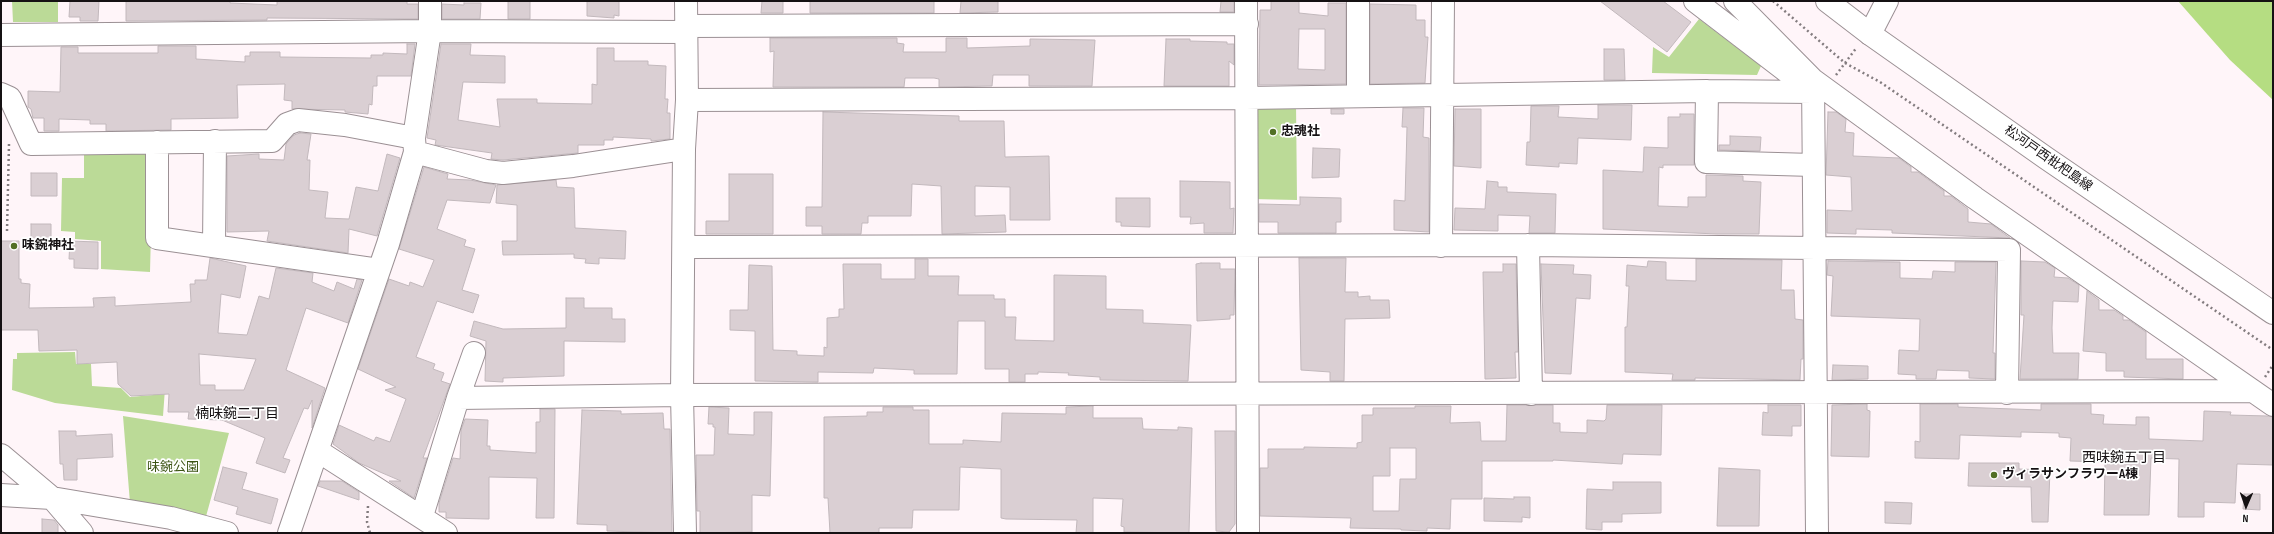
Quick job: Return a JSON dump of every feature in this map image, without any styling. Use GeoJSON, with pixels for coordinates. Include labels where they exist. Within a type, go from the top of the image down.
{"type":"FeatureCollection","features":[{"type":"Feature","properties":{"kind":"street"},"geometry":{"type":"LineString","coordinates":[[289,533],[378,270],[415,145],[430,31],[430,1]]}},
{"type":"Feature","properties":{"kind":"street"},"geometry":{"type":"LineString","coordinates":[[685,533],[682,395],[684,149],[687,100],[685,29],[686,1]]}},
{"type":"Feature","properties":{"kind":"street"},"geometry":{"type":"LineString","coordinates":[[1246,1],[1248,533]]}},
{"type":"Feature","properties":{"kind":"street"},"geometry":{"type":"LineString","coordinates":[[1358,1],[1358,96]]}},
{"type":"Feature","properties":{"kind":"street"},"geometry":{"type":"LineString","coordinates":[[1442,246],[1444,94],[1443,1]]}},
{"type":"Feature","properties":{"kind":"street"},"geometry":{"type":"LineString","coordinates":[[1695,1],[1813,86],[2273,405]]}},
{"type":"Feature","properties":{"kind":"street"},"geometry":{"type":"LineString","coordinates":[[1735,1],[1813,86],[1817,533]]}},
{"type":"Feature","properties":{"kind":"street","name":"松河戸西枇杷島線"},"geometry":{"type":"LineString","coordinates":[[1827,1],[1864,40],[2273,313]]}},
{"type":"Feature","properties":{"kind":"street"},"geometry":{"type":"LineString","coordinates":[[1864,40],[1887,1]]}},
{"type":"Feature","properties":{"kind":"street"},"geometry":{"type":"LineString","coordinates":[[1,35],[1247,24]]}},
{"type":"Feature","properties":{"kind":"street"},"geometry":{"type":"LineString","coordinates":[[687,100],[1246,98],[1707,91],[1813,86]]}},
{"type":"Feature","properties":{"kind":"street"},"geometry":{"type":"LineString","coordinates":[[1707,91],[1706,162],[1813,165]]}},
{"type":"Feature","properties":{"kind":"street"},"geometry":{"type":"LineString","coordinates":[[1,94],[10,98],[31,144],[272,141],[286,124],[298,120],[345,125],[415,145],[486,171],[503,173],[573,166],[684,149]]}},
{"type":"Feature","properties":{"kind":"street"},"geometry":{"type":"LineString","coordinates":[[214,246],[215,141]]}},
{"type":"Feature","properties":{"kind":"street"},"geometry":{"type":"LineString","coordinates":[[157,142],[157,238],[378,270]]}},
{"type":"Feature","properties":{"kind":"street"},"geometry":{"type":"LineString","coordinates":[[684,247],[1246,247],[1528,245],[2009,250],[2007,393]]}},
{"type":"Feature","properties":{"kind":"street"},"geometry":{"type":"LineString","coordinates":[[1528,245],[1531,394]]}},
{"type":"Feature","properties":{"kind":"street"},"geometry":{"type":"LineString","coordinates":[[422,516],[458,398],[474,353]]}},
{"type":"Feature","properties":{"kind":"street"},"geometry":{"type":"LineString","coordinates":[[458,398],[682,395],[1247,395],[2253,391]]}},
{"type":"Feature","properties":{"kind":"street"},"geometry":{"type":"LineString","coordinates":[[318,451],[422,516],[446,533]]}},
{"type":"Feature","properties":{"kind":"street"},"geometry":{"type":"LineString","coordinates":[[1,455],[58,504],[82,533]]}},
{"type":"Feature","properties":{"kind":"street"},"geometry":{"type":"LineString","coordinates":[[1,495],[58,504],[171,518],[227,533]]}},
{"type":"Feature","properties":{"kind":"street"},"geometry":{"type":"LineString","coordinates":[[58,504],[63,533]]}},
{"type":"Feature","properties":{"kind":"path"},"geometry":{"type":"LineString","coordinates":[[1773,1],[1845,63],[1886,86],[2273,350]]}},
{"type":"Feature","properties":{"kind":"path"},"geometry":{"type":"LineString","coordinates":[[1845,63],[1864,40]]}},
{"type":"Feature","properties":{"kind":"path"},"geometry":{"type":"LineString","coordinates":[[7,231],[9,138]]}},
{"type":"Feature","properties":{"kind":"green space"},"geometry":{"type":"Polygon","coordinates":[[[12,1],[58,1],[58,22],[13,22],[12,1]]]}},
{"type":"Feature","properties":{"kind":"green space"},"geometry":{"type":"Polygon","coordinates":[[[1699,19],[1761,66],[1757,75],[1652,73],[1653,47],[1669,57],[1699,19]]]}},
{"type":"Feature","properties":{"kind":"green space"},"geometry":{"type":"Polygon","coordinates":[[[1296,103],[1297,200],[1253,199],[1252,109],[1296,103]]]}},
{"type":"Feature","properties":{"kind":"green space"},"geometry":{"type":"Polygon","coordinates":[[[84,149],[153,151],[150,272],[101,269],[101,241],[75,239],[75,232],[61,231],[62,178],[84,178],[84,149]]]}},
{"type":"Feature","properties":{"kind":"green space"},"geometry":{"type":"Polygon","coordinates":[[[75,352],[76,364],[91,364],[92,386],[121,388],[130,397],[153,395],[166,375],[163,416],[55,403],[12,390],[13,359],[17,359],[17,353],[75,352]]]}},
{"type":"Feature","properties":{"kind":"green space","name":"味鋺公園"},"geometry":{"type":"Polygon","coordinates":[[[123,416],[229,433],[205,520],[130,503],[123,416]]]}},
{"type":"Feature","properties":{"kind":"shaded area"},"geometry":{"type":"Polygon","coordinates":[[[2178,1],[2273,1],[2273,100],[2230,60],[2178,1]]]}},
{"type":"Feature","properties":{"kind":"building"},"geometry":{"type":"Polygon","coordinates":[[[70,1],[99,1],[98,21],[80,21],[80,17],[69,17],[70,1]]]}},
{"type":"Feature","properties":{"kind":"building"},"geometry":{"type":"Polygon","coordinates":[[[126,1],[230,1],[230,3],[277,5],[277,2],[280,1],[407,1],[407,4],[418,4],[418,19],[267,18],[267,20],[126,21],[126,1]]]}},
{"type":"Feature","properties":{"kind":"building"},"geometry":{"type":"Polygon","coordinates":[[[508,1],[530,1],[530,19],[508,19],[508,1]]]}},
{"type":"Feature","properties":{"kind":"building"},"geometry":{"type":"Polygon","coordinates":[[[587,1],[619,1],[619,16],[614,15],[614,18],[587,16],[587,1]]]}},
{"type":"Feature","properties":{"kind":"building"},"geometry":{"type":"Polygon","coordinates":[[[762,1],[783,1],[783,13],[761,13],[762,1]]]}},
{"type":"Feature","properties":{"kind":"building"},"geometry":{"type":"Polygon","coordinates":[[[810,1],[934,1],[934,13],[810,13],[810,1]]]}},
{"type":"Feature","properties":{"kind":"building"},"geometry":{"type":"Polygon","coordinates":[[[961,1],[998,1],[998,12],[960,13],[961,1]]]}},
{"type":"Feature","properties":{"kind":"building"},"geometry":{"type":"Polygon","coordinates":[[[1221,1],[1234,1],[1234,12],[1220,12],[1221,1]]]}},
{"type":"Feature","properties":{"kind":"building"},"geometry":{"type":"Polygon","coordinates":[[[1271,1],[1299,1],[1299,13],[1328,16],[1328,3],[1346,3],[1346,84],[1259,85],[1260,10],[1271,10],[1271,1]],[[1299,29],[1298,69],[1325,70],[1325,29],[1299,29]]]}},
{"type":"Feature","properties":{"kind":"building"},"geometry":{"type":"Polygon","coordinates":[[[1600,1],[1663,1],[1691,22],[1667,52],[1600,1]]]}},
{"type":"Feature","properties":{"kind":"building"},"geometry":{"type":"Polygon","coordinates":[[[464,3],[481,3],[480,19],[442,19],[442,4],[464,5],[464,3]]]}},
{"type":"Feature","properties":{"kind":"building"},"geometry":{"type":"Polygon","coordinates":[[[1370,4],[1416,5],[1416,20],[1425,20],[1425,37],[1428,37],[1425,83],[1370,84],[1370,4]]]}},
{"type":"Feature","properties":{"kind":"building"},"geometry":{"type":"Polygon","coordinates":[[[770,38],[897,38],[897,43],[904,44],[903,52],[946,52],[946,38],[967,38],[967,48],[1030,46],[1030,39],[1095,40],[1092,86],[1029,86],[1029,75],[993,75],[992,86],[939,87],[939,79],[905,78],[904,87],[773,87],[774,51],[770,52],[770,38]]]}},
{"type":"Feature","properties":{"kind":"building"},"geometry":{"type":"Polygon","coordinates":[[[1166,39],[1190,39],[1190,41],[1227,42],[1227,44],[1234,44],[1234,65],[1229,61],[1229,86],[1164,86],[1166,39]]]}},
{"type":"Feature","properties":{"kind":"building"},"geometry":{"type":"Polygon","coordinates":[[[407,44],[415,44],[411,76],[377,76],[377,86],[373,86],[372,105],[369,104],[368,114],[345,112],[345,110],[292,109],[292,101],[284,100],[285,84],[237,85],[238,118],[171,119],[171,130],[106,131],[106,124],[90,124],[90,120],[59,119],[59,131],[44,131],[44,118],[33,118],[31,109],[28,107],[28,91],[60,92],[61,47],[78,47],[78,53],[158,53],[158,46],[196,46],[196,59],[245,62],[245,56],[250,56],[250,52],[280,52],[280,57],[371,58],[371,55],[383,55],[383,53],[407,54],[407,44]]]}},
{"type":"Feature","properties":{"kind":"building"},"geometry":{"type":"Polygon","coordinates":[[[441,44],[471,44],[470,55],[505,56],[505,83],[463,82],[458,120],[500,127],[497,99],[537,99],[537,103],[592,104],[592,84],[597,85],[597,48],[614,48],[614,61],[648,61],[648,65],[666,66],[665,99],[668,99],[667,113],[670,113],[670,139],[651,141],[651,139],[613,137],[613,140],[604,140],[604,145],[578,145],[578,153],[503,160],[491,159],[492,153],[435,145],[436,140],[427,138],[441,44]]]}},
{"type":"Feature","properties":{"kind":"building"},"geometry":{"type":"Polygon","coordinates":[[[1604,49],[1624,49],[1625,80],[1604,80],[1604,49]]]}},
{"type":"Feature","properties":{"kind":"building"},"geometry":{"type":"Polygon","coordinates":[[[1598,105],[1632,105],[1631,140],[1578,138],[1577,164],[1559,163],[1559,167],[1526,165],[1527,142],[1530,142],[1531,106],[1559,106],[1558,117],[1598,119],[1598,105]]]}},
{"type":"Feature","properties":{"kind":"building"},"geometry":{"type":"Polygon","coordinates":[[[1403,108],[1424,108],[1423,137],[1429,138],[1429,232],[1394,230],[1394,200],[1405,201],[1407,127],[1402,127],[1403,108]]]}},
{"type":"Feature","properties":{"kind":"building"},"geometry":{"type":"Polygon","coordinates":[[[1331,109],[1344,109],[1344,114],[1331,114],[1331,109]]]}},
{"type":"Feature","properties":{"kind":"building"},"geometry":{"type":"Polygon","coordinates":[[[1455,109],[1481,109],[1481,168],[1454,166],[1455,109]]]}},
{"type":"Feature","properties":{"kind":"building"},"geometry":{"type":"Polygon","coordinates":[[[823,112],[959,116],[959,121],[1004,121],[1005,157],[1049,156],[1050,220],[1010,220],[1010,187],[975,186],[975,216],[1005,215],[1006,232],[942,234],[941,186],[912,184],[911,216],[868,216],[868,223],[862,223],[861,234],[822,234],[822,226],[806,226],[806,207],[822,207],[823,112]]]}},
{"type":"Feature","properties":{"kind":"building"},"geometry":{"type":"Polygon","coordinates":[[[1828,112],[1836,112],[1846,119],[1845,132],[1854,133],[1853,156],[1899,158],[1911,167],[1911,172],[1918,172],[1944,191],[1944,196],[1951,196],[1968,209],[1968,222],[1991,224],[2010,238],[1892,233],[1892,230],[1856,229],[1856,234],[1827,233],[1827,210],[1852,211],[1851,177],[1826,175],[1828,112]]]}},
{"type":"Feature","properties":{"kind":"building"},"geometry":{"type":"Polygon","coordinates":[[[1680,114],[1694,114],[1694,165],[1663,165],[1663,168],[1659,167],[1658,206],[1688,207],[1688,197],[1706,197],[1706,175],[1743,176],[1743,181],[1761,182],[1759,234],[1717,234],[1603,229],[1603,170],[1643,172],[1644,147],[1668,148],[1668,117],[1680,117],[1680,114]]]}},
{"type":"Feature","properties":{"kind":"building"},"geometry":{"type":"Polygon","coordinates":[[[300,133],[311,134],[307,160],[310,160],[309,190],[328,192],[325,218],[349,219],[356,187],[378,191],[387,154],[400,158],[377,236],[349,229],[348,253],[267,241],[269,231],[227,232],[227,156],[259,154],[259,159],[284,160],[286,144],[294,135],[300,133]]]}},
{"type":"Feature","properties":{"kind":"building"},"geometry":{"type":"Polygon","coordinates":[[[1730,136],[1761,137],[1760,151],[1719,150],[1719,145],[1730,145],[1730,136]]]}},
{"type":"Feature","properties":{"kind":"building"},"geometry":{"type":"Polygon","coordinates":[[[1313,148],[1340,149],[1339,177],[1312,178],[1313,148]]]}},
{"type":"Feature","properties":{"kind":"building"},"geometry":{"type":"Polygon","coordinates":[[[424,167],[448,174],[447,179],[470,180],[496,185],[490,203],[447,200],[437,229],[466,240],[464,246],[475,249],[462,290],[479,295],[473,313],[437,301],[416,357],[435,364],[433,369],[444,373],[441,381],[450,384],[423,458],[427,458],[414,498],[389,481],[401,481],[359,463],[333,444],[339,425],[374,441],[376,437],[390,442],[406,399],[385,390],[396,387],[358,369],[389,279],[409,286],[410,282],[423,287],[434,260],[399,249],[424,167]]]}},
{"type":"Feature","properties":{"kind":"building"},"geometry":{"type":"Polygon","coordinates":[[[31,173],[57,173],[57,196],[31,196],[31,173]]]}},
{"type":"Feature","properties":{"kind":"building"},"geometry":{"type":"Polygon","coordinates":[[[729,174],[773,174],[773,234],[706,234],[706,221],[729,221],[729,174]]]}},
{"type":"Feature","properties":{"kind":"building"},"geometry":{"type":"Polygon","coordinates":[[[556,180],[557,187],[574,188],[575,228],[626,231],[625,259],[599,258],[599,264],[585,263],[586,259],[574,258],[574,254],[503,255],[502,241],[517,241],[517,205],[496,203],[497,185],[556,180]]]}},
{"type":"Feature","properties":{"kind":"building"},"geometry":{"type":"Polygon","coordinates":[[[1180,181],[1230,182],[1230,209],[1234,208],[1233,233],[1204,233],[1204,223],[1190,224],[1191,217],[1180,217],[1180,181]]]}},
{"type":"Feature","properties":{"kind":"building"},"geometry":{"type":"Polygon","coordinates":[[[1487,181],[1498,182],[1498,187],[1507,187],[1507,192],[1556,194],[1555,233],[1529,233],[1530,216],[1498,215],[1498,231],[1454,230],[1455,208],[1485,209],[1487,181]]]}},
{"type":"Feature","properties":{"kind":"building"},"geometry":{"type":"Polygon","coordinates":[[[1300,197],[1341,198],[1341,222],[1336,222],[1336,233],[1278,233],[1278,222],[1259,222],[1259,204],[1300,205],[1300,197]]]}},
{"type":"Feature","properties":{"kind":"building"},"geometry":{"type":"Polygon","coordinates":[[[1116,198],[1150,198],[1150,227],[1121,226],[1121,222],[1116,222],[1116,198]]]}},
{"type":"Feature","properties":{"kind":"building"},"geometry":{"type":"Polygon","coordinates":[[[31,224],[51,224],[51,245],[31,245],[31,224]]]}},
{"type":"Feature","properties":{"kind":"building"},"geometry":{"type":"Polygon","coordinates":[[[1,241],[19,241],[19,279],[21,279],[21,283],[30,284],[29,308],[94,307],[93,298],[115,297],[115,306],[191,302],[190,284],[195,284],[195,280],[207,280],[210,258],[246,266],[240,298],[221,294],[218,333],[247,335],[259,296],[269,299],[276,268],[313,273],[312,282],[334,291],[337,282],[354,289],[357,279],[362,280],[348,323],[306,308],[286,370],[325,388],[312,428],[312,400],[308,409],[304,408],[283,458],[290,460],[285,473],[256,463],[265,438],[222,420],[188,419],[189,412],[168,412],[169,394],[131,396],[118,384],[117,362],[77,364],[77,350],[39,351],[38,330],[1,330],[1,241]],[[199,354],[200,385],[215,385],[215,390],[244,390],[256,359],[199,354]]]}},
{"type":"Feature","properties":{"kind":"building"},"geometry":{"type":"Polygon","coordinates":[[[70,241],[98,242],[98,269],[74,268],[74,259],[69,259],[70,241]]]}},
{"type":"Feature","properties":{"kind":"building"},"geometry":{"type":"Polygon","coordinates":[[[1299,258],[1346,258],[1345,292],[1358,292],[1358,297],[1370,296],[1370,300],[1389,300],[1390,318],[1345,319],[1344,381],[1330,381],[1330,372],[1301,370],[1299,258]]]}},
{"type":"Feature","properties":{"kind":"building"},"geometry":{"type":"Polygon","coordinates":[[[915,259],[928,259],[928,276],[959,276],[958,295],[994,295],[994,299],[1005,299],[1005,317],[1016,317],[1015,340],[1054,341],[1054,275],[1106,276],[1106,309],[1143,310],[1143,323],[1191,325],[1188,381],[1100,380],[1100,377],[1068,375],[1069,373],[1038,372],[1038,374],[1025,374],[1025,382],[1009,382],[1009,369],[985,369],[985,321],[958,321],[957,374],[914,374],[914,370],[874,368],[873,373],[818,372],[818,382],[755,381],[755,331],[730,330],[730,310],[748,310],[749,265],[772,266],[773,350],[797,351],[797,355],[824,356],[824,347],[827,348],[827,318],[839,317],[839,309],[844,309],[843,264],[881,264],[881,279],[915,279],[915,259]]]}},
{"type":"Feature","properties":{"kind":"building"},"geometry":{"type":"Polygon","coordinates":[[[1696,259],[1782,260],[1781,290],[1794,290],[1795,319],[1803,320],[1803,359],[1801,359],[1800,380],[1695,378],[1695,380],[1672,380],[1673,374],[1625,372],[1625,327],[1627,327],[1629,286],[1626,286],[1627,265],[1647,267],[1648,261],[1666,262],[1666,280],[1696,281],[1696,259]]]}},
{"type":"Feature","properties":{"kind":"building"},"geometry":{"type":"Polygon","coordinates":[[[1828,261],[1900,262],[1900,278],[1932,279],[1933,271],[1955,272],[1955,262],[1996,262],[1993,353],[1995,353],[1995,379],[1969,378],[1969,371],[1937,370],[1936,379],[1916,379],[1916,375],[1898,374],[1899,350],[1919,351],[1920,319],[1831,316],[1833,276],[1827,275],[1828,261]]]}},
{"type":"Feature","properties":{"kind":"building"},"geometry":{"type":"Polygon","coordinates":[[[2021,261],[2045,262],[2055,268],[2054,277],[2068,278],[2079,285],[2078,302],[2053,301],[2052,328],[2053,353],[2079,353],[2078,379],[2020,379],[2024,315],[2021,315],[2021,261]]]}},
{"type":"Feature","properties":{"kind":"building"},"geometry":{"type":"Polygon","coordinates":[[[1220,263],[1220,269],[1235,269],[1234,315],[1230,315],[1230,319],[1197,321],[1196,264],[1220,263]]]}},
{"type":"Feature","properties":{"kind":"building"},"geometry":{"type":"Polygon","coordinates":[[[1503,264],[1516,264],[1518,352],[1515,352],[1516,378],[1485,379],[1483,272],[1503,272],[1503,264]]]}},
{"type":"Feature","properties":{"kind":"building"},"geometry":{"type":"Polygon","coordinates":[[[1541,264],[1574,265],[1573,274],[1591,275],[1590,299],[1576,298],[1571,374],[1545,373],[1541,264]]]}},
{"type":"Feature","properties":{"kind":"building"},"geometry":{"type":"Polygon","coordinates":[[[2087,291],[2099,300],[2099,310],[2114,310],[2123,316],[2123,320],[2129,320],[2146,332],[2146,359],[2183,359],[2183,379],[2124,377],[2124,371],[2106,371],[2106,353],[2083,351],[2087,291]]]}},
{"type":"Feature","properties":{"kind":"building"},"geometry":{"type":"Polygon","coordinates":[[[566,298],[584,298],[584,308],[612,308],[612,319],[625,319],[625,342],[564,341],[564,376],[503,378],[503,382],[485,381],[486,341],[470,336],[474,321],[503,329],[566,328],[566,298]]]}},
{"type":"Feature","properties":{"kind":"building"},"geometry":{"type":"Polygon","coordinates":[[[1833,365],[1868,366],[1868,379],[1832,380],[1833,365]]]}},
{"type":"Feature","properties":{"kind":"building"},"geometry":{"type":"Polygon","coordinates":[[[1867,404],[1867,410],[1870,411],[1869,457],[1831,456],[1832,405],[1867,404]]]}},
{"type":"Feature","properties":{"kind":"building"},"geometry":{"type":"Polygon","coordinates":[[[1920,404],[1958,404],[1958,407],[2041,410],[2041,404],[2091,404],[2091,414],[2104,415],[2103,424],[2136,425],[2136,417],[2149,417],[2149,439],[2203,441],[2204,411],[2231,412],[2230,415],[2268,416],[2273,417],[2273,465],[2237,464],[2235,503],[2204,502],[2204,517],[2178,517],[2179,459],[2151,458],[2149,515],[2104,515],[2105,462],[2070,461],[2071,438],[2059,437],[2059,433],[2021,432],[2021,437],[1960,435],[1959,459],[1915,458],[1915,441],[1920,442],[1920,404]]]}},
{"type":"Feature","properties":{"kind":"building"},"geometry":{"type":"Polygon","coordinates":[[[1507,405],[1553,405],[1553,423],[1560,423],[1560,432],[1587,433],[1587,420],[1604,421],[1606,419],[1607,405],[1662,405],[1661,455],[1623,454],[1622,464],[1553,460],[1482,461],[1482,499],[1451,499],[1450,529],[1427,528],[1427,531],[1350,528],[1351,518],[1260,516],[1260,468],[1268,468],[1268,449],[1304,449],[1304,447],[1357,448],[1357,443],[1362,442],[1362,415],[1373,415],[1373,408],[1451,406],[1450,423],[1480,422],[1481,441],[1506,441],[1507,405]],[[1390,448],[1390,476],[1373,476],[1373,511],[1399,511],[1400,479],[1416,479],[1416,448],[1390,448]]]}},
{"type":"Feature","properties":{"kind":"building"},"geometry":{"type":"Polygon","coordinates":[[[1768,405],[1801,405],[1801,426],[1792,426],[1792,436],[1762,435],[1763,412],[1768,413],[1768,405]]]}},
{"type":"Feature","properties":{"kind":"building"},"geometry":{"type":"Polygon","coordinates":[[[1093,406],[1093,418],[1142,418],[1143,429],[1178,430],[1178,427],[1192,428],[1189,533],[1124,532],[1124,527],[1121,526],[1123,499],[1093,498],[1093,533],[1076,533],[1077,520],[1001,518],[1001,469],[960,467],[959,510],[913,510],[912,528],[879,528],[879,533],[830,533],[828,498],[824,498],[824,417],[867,416],[867,412],[883,412],[883,407],[913,407],[913,410],[929,410],[929,444],[963,444],[963,440],[1001,442],[1002,413],[1066,414],[1066,407],[1093,406]]]}},
{"type":"Feature","properties":{"kind":"building"},"geometry":{"type":"Polygon","coordinates":[[[709,407],[729,408],[728,434],[754,435],[754,412],[772,412],[770,496],[752,495],[752,532],[700,533],[700,511],[697,511],[696,455],[714,455],[715,427],[713,427],[713,424],[708,424],[709,407]]]}},
{"type":"Feature","properties":{"kind":"building"},"geometry":{"type":"Polygon","coordinates":[[[540,409],[555,409],[554,518],[536,518],[537,478],[489,477],[489,519],[446,518],[446,512],[439,512],[439,503],[453,458],[460,459],[461,430],[465,419],[488,420],[487,446],[490,446],[490,450],[536,453],[536,422],[540,422],[540,409]]]}},
{"type":"Feature","properties":{"kind":"building"},"geometry":{"type":"Polygon","coordinates":[[[582,410],[621,411],[621,414],[663,413],[664,429],[670,429],[672,533],[607,531],[607,525],[577,524],[582,410]]]}},
{"type":"Feature","properties":{"kind":"building"},"geometry":{"type":"Polygon","coordinates":[[[59,431],[76,431],[76,436],[112,434],[113,457],[77,459],[77,480],[64,480],[63,464],[60,464],[59,431]]]}},
{"type":"Feature","properties":{"kind":"building"},"geometry":{"type":"Polygon","coordinates":[[[1215,431],[1235,431],[1235,524],[1229,532],[1216,531],[1215,431]]]}},
{"type":"Feature","properties":{"kind":"building"},"geometry":{"type":"Polygon","coordinates":[[[1969,463],[2019,463],[2019,469],[2050,470],[2048,522],[2032,522],[2031,487],[1968,486],[1969,463]]]}},
{"type":"Feature","properties":{"kind":"building"},"geometry":{"type":"Polygon","coordinates":[[[223,467],[247,473],[242,489],[278,499],[271,524],[236,514],[238,507],[214,500],[223,467]]]}},
{"type":"Feature","properties":{"kind":"building"},"geometry":{"type":"Polygon","coordinates":[[[1719,468],[1760,470],[1759,526],[1717,526],[1719,468]]]}},
{"type":"Feature","properties":{"kind":"building"},"geometry":{"type":"Polygon","coordinates":[[[320,481],[342,481],[359,492],[359,500],[318,486],[320,481]]]}},
{"type":"Feature","properties":{"kind":"building"},"geometry":{"type":"Polygon","coordinates":[[[1613,482],[1661,482],[1661,513],[1622,514],[1622,522],[1602,522],[1602,530],[1586,529],[1587,489],[1613,490],[1613,482]]]}},
{"type":"Feature","properties":{"kind":"building"},"geometry":{"type":"Polygon","coordinates":[[[2244,494],[2260,494],[2260,510],[2243,509],[2244,494]]]}},
{"type":"Feature","properties":{"kind":"building"},"geometry":{"type":"Polygon","coordinates":[[[1514,497],[1530,497],[1530,518],[1522,517],[1522,522],[1484,521],[1484,498],[1514,499],[1514,497]]]}},
{"type":"Feature","properties":{"kind":"building"},"geometry":{"type":"Polygon","coordinates":[[[1885,502],[1912,503],[1911,524],[1885,523],[1885,502]]]}},
{"type":"Feature","properties":{"kind":"building"},"geometry":{"type":"Polygon","coordinates":[[[42,519],[54,520],[58,525],[58,533],[42,533],[42,519]]]}},
{"type":"Feature","properties":{"kind":"place","name":"忠魂社"},"geometry":{"type":"Point","coordinates":[1273,132]}},
{"type":"Feature","properties":{"kind":"place","name":"味鋺神社"},"geometry":{"type":"Point","coordinates":[14,246]}},
{"type":"Feature","properties":{"kind":"place","name":"ヴィラサンフラワーA棟"},"geometry":{"type":"Point","coordinates":[1994,475]}},
{"type":"Feature","properties":{"kind":"district","name":"楠味鋺二丁目"},"geometry":{"type":"Point","coordinates":[237,414]}},
{"type":"Feature","properties":{"kind":"district","name":"西味鋺五丁目"},"geometry":{"type":"Point","coordinates":[2124,458]}}]}
